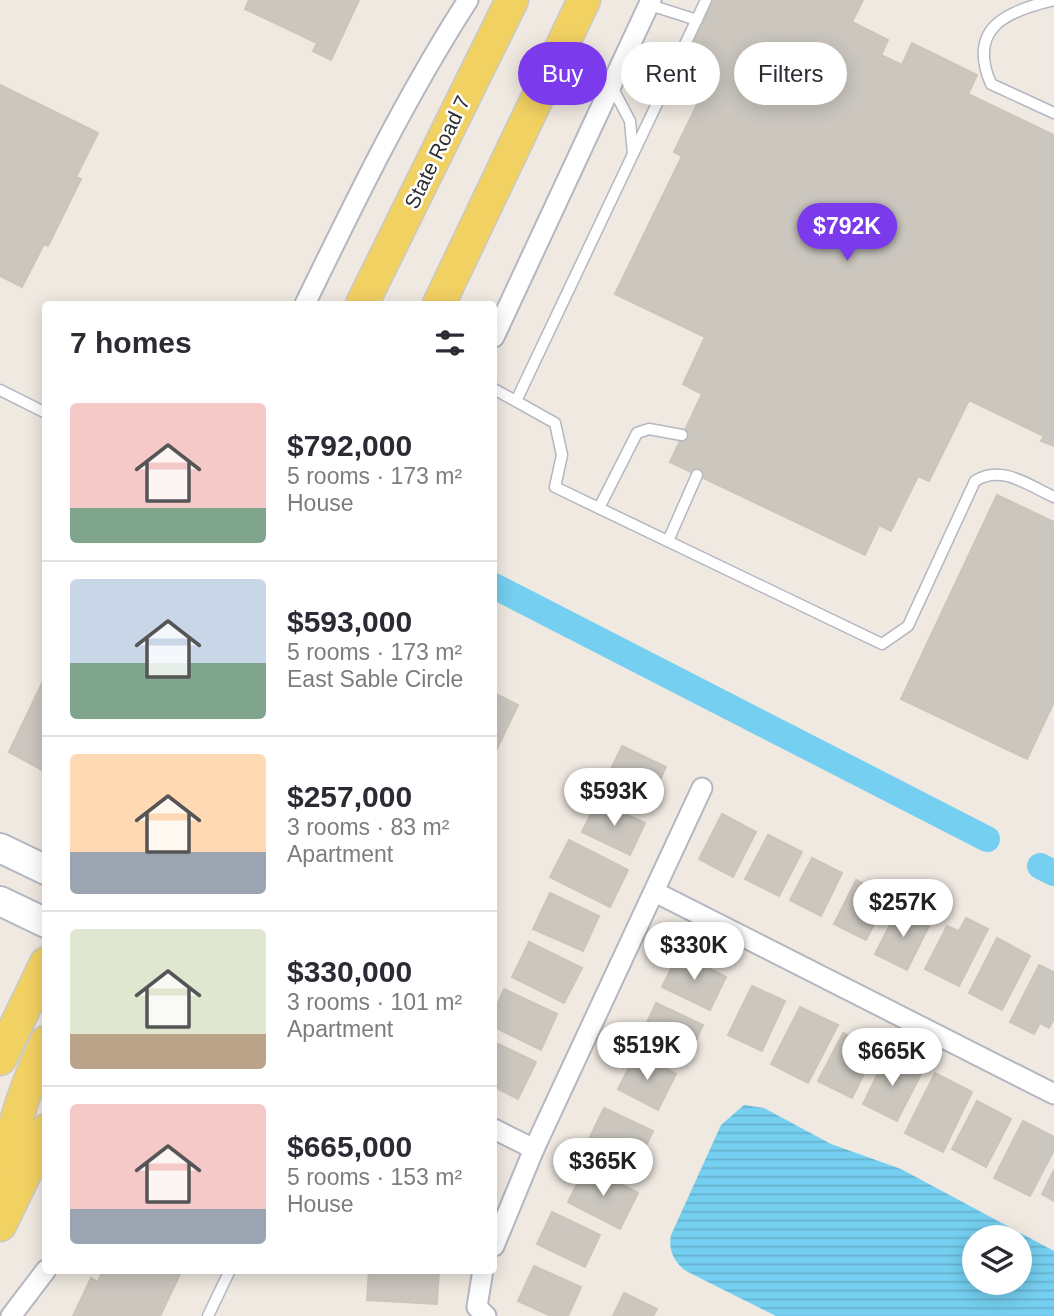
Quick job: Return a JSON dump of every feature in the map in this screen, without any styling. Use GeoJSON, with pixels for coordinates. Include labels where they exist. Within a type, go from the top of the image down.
{"type":"FeatureCollection","features":[{"type":"Feature","properties":{"kind":"main road","name":"State Road 7"},"geometry":{"type":"LineString","coordinates":[[363,301],[512,0]]}},
{"type":"Feature","properties":{"kind":"main road"},"geometry":{"type":"LineString","coordinates":[[440,301],[584,0]]}},
{"type":"Feature","properties":{"kind":"main road"},"geometry":{"type":"LineString","coordinates":[[0,1059],[42,971]]}},
{"type":"Feature","properties":{"kind":"main road"},"geometry":{"type":"LineString","coordinates":[[0,1200],[8,1142],[26,1084],[42,1050]]}},
{"type":"Feature","properties":{"kind":"main road"},"geometry":{"type":"LineString","coordinates":[[0,1225],[42,1138]]}},
{"type":"Feature","properties":{"kind":"street"},"geometry":{"type":"LineString","coordinates":[[306,301],[380,147],[425,67],[468,0]]}},
{"type":"Feature","properties":{"kind":"street"},"geometry":{"type":"LineString","coordinates":[[497,331],[651,3]]}},
{"type":"Feature","properties":{"kind":"street"},"geometry":{"type":"LineString","coordinates":[[497,1239],[534,1149],[702,788]]}},
{"type":"Feature","properties":{"kind":"street"},"geometry":{"type":"LineString","coordinates":[[0,848],[42,862]]}},
{"type":"Feature","properties":{"kind":"street"},"geometry":{"type":"LineString","coordinates":[[655,892],[1054,1094]]}},
{"type":"Feature","properties":{"kind":"street"},"geometry":{"type":"LineString","coordinates":[[0,901],[42,921]]}},
{"type":"Feature","properties":{"kind":"street"},"geometry":{"type":"LineString","coordinates":[[497,1130],[534,1149]]}},
{"type":"Feature","properties":{"kind":"street"},"geometry":{"type":"LineString","coordinates":[[11,1316],[43,1274]]}},
{"type":"Feature","properties":{"kind":"street"},"geometry":{"type":"LineString","coordinates":[[481,1312],[483,1274]]}},
{"type":"Feature","properties":{"kind":"lane"},"geometry":{"type":"LineString","coordinates":[[517,399],[706,0]]}},
{"type":"Feature","properties":{"kind":"lane"},"geometry":{"type":"LineString","coordinates":[[1054,0],[1009,12],[984,45],[982,62],[991,84],[1054,113]]}},
{"type":"Feature","properties":{"kind":"lane"},"geometry":{"type":"LineString","coordinates":[[651,3],[696,20]]}},
{"type":"Feature","properties":{"kind":"lane"},"geometry":{"type":"LineString","coordinates":[[612,87],[630,121],[633,155]]}},
{"type":"Feature","properties":{"kind":"lane"},"geometry":{"type":"LineString","coordinates":[[0,390],[42,410]]}},
{"type":"Feature","properties":{"kind":"lane"},"geometry":{"type":"LineString","coordinates":[[497,390],[517,399],[555,423],[562,455],[555,487],[882,644],[908,626],[975,481],[988,473],[1003,474],[1054,497]]}},
{"type":"Feature","properties":{"kind":"lane"},"geometry":{"type":"LineString","coordinates":[[599,508],[637,433],[649,429],[682,435]]}},
{"type":"Feature","properties":{"kind":"lane"},"geometry":{"type":"LineString","coordinates":[[668,541],[697,475]]}},
{"type":"Feature","properties":{"kind":"lane"},"geometry":{"type":"LineString","coordinates":[[208,1316],[228,1274]]}},
{"type":"Feature","properties":{"kind":"water"},"geometry":{"type":"Polygon","coordinates":[[[744,1105],[764,1108],[831,1144],[901,1169],[1005,1225],[962,1225],[962,1295],[1032,1295],[1032,1239],[1054,1251],[1054,1316],[776,1316],[686,1271],[673,1255],[671,1235],[721,1125],[744,1105]]]}},
{"type":"Feature","properties":{"kind":"building"},"geometry":{"type":"Polygon","coordinates":[[[249,0],[359,0],[331,60],[313,51],[317,43],[245,9],[249,0]]]}},
{"type":"Feature","properties":{"kind":"building"},"geometry":{"type":"Polygon","coordinates":[[[714,0],[863,0],[852,22],[888,40],[881,55],[902,65],[912,43],[977,75],[968,94],[1054,135],[1054,446],[1041,441],[1044,436],[969,400],[929,481],[918,476],[891,531],[879,525],[865,555],[670,462],[702,394],[683,384],[705,337],[615,294],[682,156],[674,152],[697,105],[720,105],[720,42],[694,42],[714,0]]]}},
{"type":"Feature","properties":{"kind":"building"},"geometry":{"type":"Polygon","coordinates":[[[0,85],[98,133],[76,177],[81,179],[48,246],[44,244],[22,287],[0,276],[0,85]]]}},
{"type":"Feature","properties":{"kind":"building"},"geometry":{"type":"Polygon","coordinates":[[[997,495],[1054,522],[1054,702],[1027,759],[901,699],[997,495]]]}},
{"type":"Feature","properties":{"kind":"building"},"geometry":{"type":"Polygon","coordinates":[[[42,683],[42,770],[9,752],[42,683]]]}},
{"type":"Feature","properties":{"kind":"building"},"geometry":{"type":"Polygon","coordinates":[[[497,694],[518,705],[497,749],[497,694]]]}},
{"type":"Feature","properties":{"kind":"building"},"geometry":{"type":"Polygon","coordinates":[[[622,746],[666,767],[649,803],[605,782],[622,746]]]}},
{"type":"Feature","properties":{"kind":"building"},"geometry":{"type":"Polygon","coordinates":[[[597,801],[645,823],[630,855],[582,832],[597,801]]]}},
{"type":"Feature","properties":{"kind":"building"},"geometry":{"type":"Polygon","coordinates":[[[722,814],[756,832],[733,877],[699,859],[722,814]]]}},
{"type":"Feature","properties":{"kind":"building"},"geometry":{"type":"Polygon","coordinates":[[[768,835],[802,852],[779,896],[745,879],[768,835]]]}},
{"type":"Feature","properties":{"kind":"building"},"geometry":{"type":"Polygon","coordinates":[[[569,840],[628,870],[610,907],[550,877],[569,840]]]}},
{"type":"Feature","properties":{"kind":"building"},"geometry":{"type":"Polygon","coordinates":[[[812,858],[842,873],[821,916],[790,900],[812,858]]]}},
{"type":"Feature","properties":{"kind":"building"},"geometry":{"type":"Polygon","coordinates":[[[856,880],[888,897],[866,940],[834,924],[856,880]]]}},
{"type":"Feature","properties":{"kind":"building"},"geometry":{"type":"Polygon","coordinates":[[[550,893],[599,916],[583,951],[533,929],[550,893]]]}},
{"type":"Feature","properties":{"kind":"building"},"geometry":{"type":"Polygon","coordinates":[[[898,909],[930,924],[907,970],[875,954],[898,909]]]}},
{"type":"Feature","properties":{"kind":"building"},"geometry":{"type":"Polygon","coordinates":[[[966,918],[988,929],[959,986],[925,969],[947,926],[959,931],[966,918]]]}},
{"type":"Feature","properties":{"kind":"building"},"geometry":{"type":"Polygon","coordinates":[[[997,938],[1030,956],[1002,1010],[969,993],[997,938]]]}},
{"type":"Feature","properties":{"kind":"building"},"geometry":{"type":"Polygon","coordinates":[[[529,942],[582,968],[564,1003],[512,977],[529,942]]]}},
{"type":"Feature","properties":{"kind":"building"},"geometry":{"type":"Polygon","coordinates":[[[679,953],[726,977],[710,1010],[662,987],[679,953]]]}},
{"type":"Feature","properties":{"kind":"building"},"geometry":{"type":"Polygon","coordinates":[[[1039,965],[1054,972],[1054,1019],[1049,1028],[1040,1023],[1034,1034],[1010,1022],[1039,965]]]}},
{"type":"Feature","properties":{"kind":"building"},"geometry":{"type":"Polygon","coordinates":[[[752,986],[785,1001],[762,1051],[728,1035],[752,986]]]}},
{"type":"Feature","properties":{"kind":"building"},"geometry":{"type":"Polygon","coordinates":[[[504,989],[557,1014],[541,1050],[497,1028],[497,1005],[504,989]]]}},
{"type":"Feature","properties":{"kind":"building"},"geometry":{"type":"Polygon","coordinates":[[[656,1003],[703,1025],[687,1060],[640,1038],[656,1003]]]}},
{"type":"Feature","properties":{"kind":"building"},"geometry":{"type":"Polygon","coordinates":[[[800,1007],[838,1025],[808,1083],[771,1064],[800,1007]]]}},
{"type":"Feature","properties":{"kind":"building"},"geometry":{"type":"Polygon","coordinates":[[[843,1033],[876,1050],[852,1098],[818,1081],[843,1033]]]}},
{"type":"Feature","properties":{"kind":"building"},"geometry":{"type":"Polygon","coordinates":[[[497,1043],[536,1062],[518,1099],[497,1088],[497,1043]]]}},
{"type":"Feature","properties":{"kind":"building"},"geometry":{"type":"Polygon","coordinates":[[[636,1054],[676,1074],[658,1110],[618,1089],[636,1054]]]}},
{"type":"Feature","properties":{"kind":"building"},"geometry":{"type":"Polygon","coordinates":[[[887,1055],[922,1072],[897,1121],[863,1104],[887,1055]]]}},
{"type":"Feature","properties":{"kind":"building"},"geometry":{"type":"Polygon","coordinates":[[[935,1073],[972,1092],[943,1152],[905,1133],[935,1073]]]}},
{"type":"Feature","properties":{"kind":"building"},"geometry":{"type":"Polygon","coordinates":[[[977,1101],[1011,1119],[986,1167],[952,1149],[977,1101]]]}},
{"type":"Feature","properties":{"kind":"building"},"geometry":{"type":"Polygon","coordinates":[[[604,1108],[653,1131],[638,1162],[589,1139],[604,1108]]]}},
{"type":"Feature","properties":{"kind":"building"},"geometry":{"type":"Polygon","coordinates":[[[1023,1121],[1054,1137],[1054,1150],[1030,1196],[994,1178],[1023,1121]]]}},
{"type":"Feature","properties":{"kind":"building"},"geometry":{"type":"Polygon","coordinates":[[[586,1166],[638,1193],[620,1229],[568,1202],[586,1166]]]}},
{"type":"Feature","properties":{"kind":"building"},"geometry":{"type":"Polygon","coordinates":[[[1054,1170],[1054,1201],[1042,1194],[1054,1170]]]}},
{"type":"Feature","properties":{"kind":"building"},"geometry":{"type":"Polygon","coordinates":[[[552,1212],[600,1235],[585,1267],[537,1244],[552,1212]]]}},
{"type":"Feature","properties":{"kind":"building"},"geometry":{"type":"Polygon","coordinates":[[[534,1266],[581,1287],[568,1316],[551,1316],[518,1301],[534,1266]]]}},
{"type":"Feature","properties":{"kind":"building"},"geometry":{"type":"Polygon","coordinates":[[[101,1274],[180,1274],[160,1316],[73,1316],[91,1278],[98,1282],[101,1274]]]}},
{"type":"Feature","properties":{"kind":"building"},"geometry":{"type":"Polygon","coordinates":[[[369,1274],[439,1274],[437,1304],[367,1300],[369,1274]]]}},
{"type":"Feature","properties":{"kind":"building"},"geometry":{"type":"Polygon","coordinates":[[[624,1293],[657,1309],[653,1316],[613,1316],[624,1293]]]}},
{"type":"Feature","properties":{"kind":"waterway"},"geometry":{"type":"LineString","coordinates":[[497,588],[987,839]]}},
{"type":"Feature","properties":{"kind":"waterway"},"geometry":{"type":"LineString","coordinates":[[1040,866],[1054,873]]}}]}
